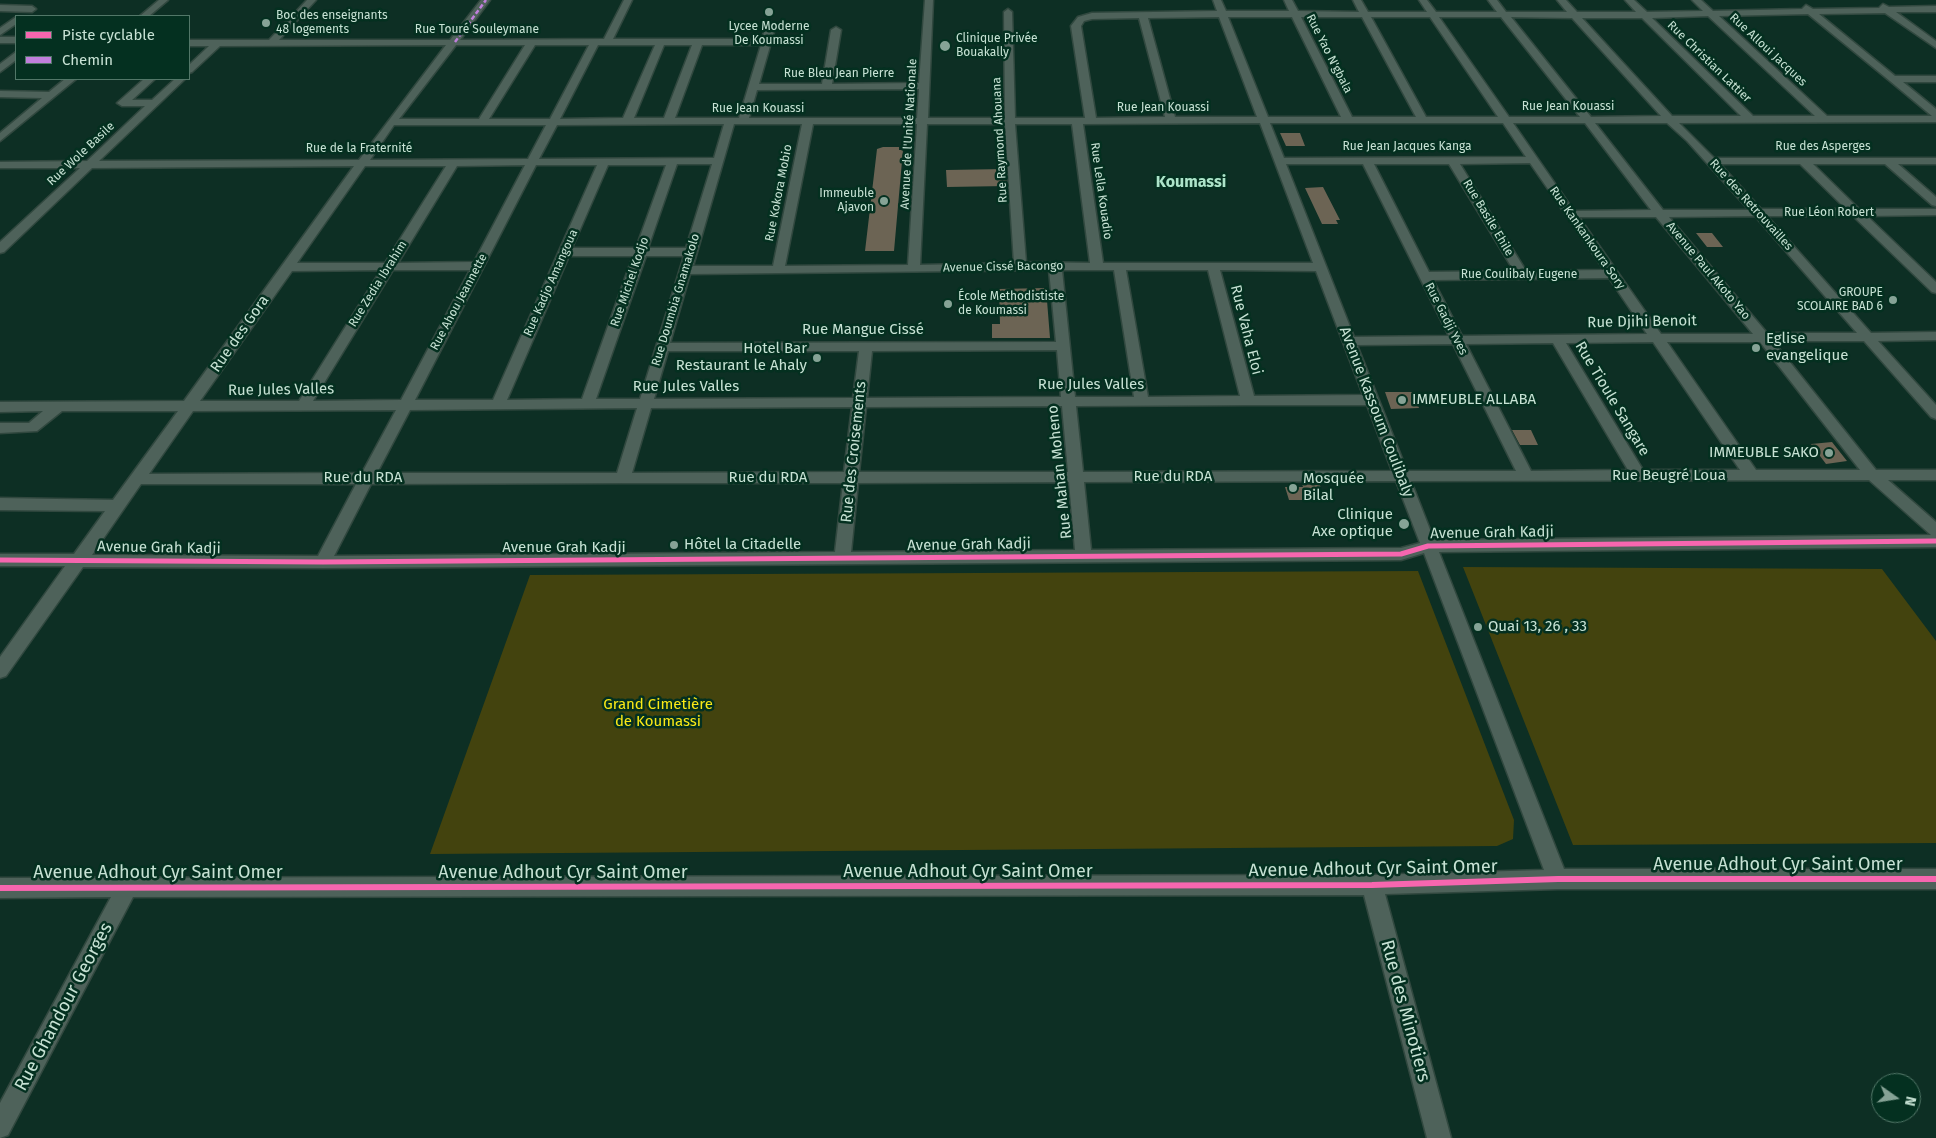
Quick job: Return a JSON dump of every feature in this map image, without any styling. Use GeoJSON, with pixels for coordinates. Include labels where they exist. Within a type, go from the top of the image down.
{"type":"FeatureCollection","features":[{"type":"Feature","properties":{"kind":"street"},"geometry":{"type":"LineString","coordinates":[[145,15],[164,0]]}},
{"type":"Feature","properties":{"kind":"street"},"geometry":{"type":"LineString","coordinates":[[271,43],[312,0]]}},
{"type":"Feature","properties":{"kind":"street","name":"Rue des Gora"},"geometry":{"type":"LineString","coordinates":[[0,671],[391,122],[486,0]]}},
{"type":"Feature","properties":{"kind":"street","name":"Rue Ahou Jeannette"},"geometry":{"type":"LineString","coordinates":[[324,562],[553,122],[628,0]]}},
{"type":"Feature","properties":{"kind":"street","name":"Avenue de l'Unité Nationale"},"geometry":{"type":"LineString","coordinates":[[914,269],[929,0]]}},
{"type":"Feature","properties":{"kind":"street","name":"Avenue Kassoum Coulibaly"},"geometry":{"type":"LineString","coordinates":[[1217,0],[1558,879]]}},
{"type":"Feature","properties":{"kind":"street","name":"Rue Yao N'gbala"},"geometry":{"type":"LineString","coordinates":[[1288,0],[1348,120]]}},
{"type":"Feature","properties":{"kind":"street"},"geometry":{"type":"LineString","coordinates":[[1357,0],[1423,120]]}},
{"type":"Feature","properties":{"kind":"street","name":"Rue Kankankoura Sory"},"geometry":{"type":"LineString","coordinates":[[1423,0],[1752,476]]}},
{"type":"Feature","properties":{"kind":"street","name":"Avenue Paul Akoto Yao"},"geometry":{"type":"LineString","coordinates":[[1492,0],[1660,214],[1763,337],[1872,475],[1936,531]]}},
{"type":"Feature","properties":{"kind":"street","name":"Rue des Retrouvailles"},"geometry":{"type":"LineString","coordinates":[[1561,0],[1669,119],[1758,213],[1936,414]]}},
{"type":"Feature","properties":{"kind":"street","name":"Rue Christian Lattier"},"geometry":{"type":"LineString","coordinates":[[1629,0],[1750,119]]}},
{"type":"Feature","properties":{"kind":"street","name":"Rue Alloui Jacques"},"geometry":{"type":"LineString","coordinates":[[1696,0],[1824,119]]}},
{"type":"Feature","properties":{"kind":"street"},"geometry":{"type":"LineString","coordinates":[[1740,0],[1755,13]]}},
{"type":"Feature","properties":{"kind":"street"},"geometry":{"type":"LineString","coordinates":[[1797,0],[1936,114]]}},
{"type":"Feature","properties":{"kind":"street"},"geometry":{"type":"LineString","coordinates":[[1831,0],[1843,9]]}},
{"type":"Feature","properties":{"kind":"street"},"geometry":{"type":"LineString","coordinates":[[1874,0],[1936,45]]}},
{"type":"Feature","properties":{"kind":"street"},"geometry":{"type":"LineString","coordinates":[[0,8],[35,6],[22,15]]}},
{"type":"Feature","properties":{"kind":"street"},"geometry":{"type":"LineString","coordinates":[[1091,121],[1076,26],[1081,19],[1092,16],[1223,14],[1643,15],[1843,9],[1936,9]]}},
{"type":"Feature","properties":{"kind":"street","name":"Rue Raymond Ahouana"},"geometry":{"type":"LineString","coordinates":[[1008,12],[1010,121],[1020,266]]}},
{"type":"Feature","properties":{"kind":"street"},"geometry":{"type":"LineString","coordinates":[[1143,15],[1171,120]]}},
{"type":"Feature","properties":{"kind":"street"},"geometry":{"type":"LineString","coordinates":[[0,32],[15,21]]}},
{"type":"Feature","properties":{"kind":"street"},"geometry":{"type":"LineString","coordinates":[[743,122],[771,24]]}},
{"type":"Feature","properties":{"kind":"street"},"geometry":{"type":"LineString","coordinates":[[826,86],[836,30]]}},
{"type":"Feature","properties":{"kind":"street"},"geometry":{"type":"LineString","coordinates":[[0,40],[15,40]]}},
{"type":"Feature","properties":{"kind":"street"},"geometry":{"type":"LineString","coordinates":[[482,122],[532,42]]}},
{"type":"Feature","properties":{"kind":"street"},"geometry":{"type":"LineString","coordinates":[[627,122],[662,42]]}},
{"type":"Feature","properties":{"kind":"street"},"geometry":{"type":"LineString","coordinates":[[668,122],[698,42]]}},
{"type":"Feature","properties":{"kind":"street","name":"Rue Touré Souleymane"},"geometry":{"type":"LineString","coordinates":[[190,43],[766,42]]}},
{"type":"Feature","properties":{"kind":"street"},"geometry":{"type":"LineString","coordinates":[[190,69],[217,43]]}},
{"type":"Feature","properties":{"kind":"street"},"geometry":{"type":"LineString","coordinates":[[0,68],[15,56]]}},
{"type":"Feature","properties":{"kind":"street"},"geometry":{"type":"LineString","coordinates":[[1893,79],[1936,79]]}},
{"type":"Feature","properties":{"kind":"street"},"geometry":{"type":"LineString","coordinates":[[0,138],[71,80]]}},
{"type":"Feature","properties":{"kind":"street"},"geometry":{"type":"LineString","coordinates":[[149,80],[122,103],[154,103]]}},
{"type":"Feature","properties":{"kind":"street","name":"Rue Wole Basile"},"geometry":{"type":"LineString","coordinates":[[0,249],[179,80]]}},
{"type":"Feature","properties":{"kind":"street","name":"Rue Bleu Jean Pierre"},"geometry":{"type":"LineString","coordinates":[[753,87],[924,86]]}},
{"type":"Feature","properties":{"kind":"street"},"geometry":{"type":"LineString","coordinates":[[0,94],[52,95]]}},
{"type":"Feature","properties":{"kind":"street","name":"Rue Jean Kouassi"},"geometry":{"type":"LineString","coordinates":[[391,122],[1936,119]]}},
{"type":"Feature","properties":{"kind":"street","name":"Rue Lella Kouadio"},"geometry":{"type":"LineString","coordinates":[[1077,121],[1097,266]]}},
{"type":"Feature","properties":{"kind":"street","name":"Rue Doumbia Gnamakolo"},"geometry":{"type":"LineString","coordinates":[[623,478],[730,122]]}},
{"type":"Feature","properties":{"kind":"street","name":"Rue Kokora Mobio"},"geometry":{"type":"LineString","coordinates":[[778,270],[808,122]]}},
{"type":"Feature","properties":{"kind":"street","name":"Rue Jean Jacques Kanga"},"geometry":{"type":"LineString","coordinates":[[1280,161],[1534,160]]}},
{"type":"Feature","properties":{"kind":"street","name":"Rue Kadjo Amangoua"},"geometry":{"type":"LineString","coordinates":[[498,404],[604,161]]}},
{"type":"Feature","properties":{"kind":"street","name":"Rue Michel Kodjo"},"geometry":{"type":"LineString","coordinates":[[587,404],[673,161]]}},
{"type":"Feature","properties":{"kind":"street","name":"Rue de la Fraternité"},"geometry":{"type":"LineString","coordinates":[[0,165],[718,161]]}},
{"type":"Feature","properties":{"kind":"street","name":"Rue Gadji Yves"},"geometry":{"type":"LineString","coordinates":[[1367,161],[1526,476]]}},
{"type":"Feature","properties":{"kind":"street","name":"Rue Basile Ehile"},"geometry":{"type":"LineString","coordinates":[[1453,161],[1522,275]]}},
{"type":"Feature","properties":{"kind":"street","name":"Rue des Asperges"},"geometry":{"type":"LineString","coordinates":[[1710,161],[1936,161]]}},
{"type":"Feature","properties":{"kind":"street"},"geometry":{"type":"LineString","coordinates":[[1803,161],[1936,289]]}},
{"type":"Feature","properties":{"kind":"street"},"geometry":{"type":"LineString","coordinates":[[1888,161],[1936,203]]}},
{"type":"Feature","properties":{"kind":"street","name":"Rue Zedia Ibrahim"},"geometry":{"type":"LineString","coordinates":[[303,405],[454,162]]}},
{"type":"Feature","properties":{"kind":"street","name":"Rue Léon Robert"},"geometry":{"type":"LineString","coordinates":[[1571,214],[1936,212]]}},
{"type":"Feature","properties":{"kind":"street"},"geometry":{"type":"LineString","coordinates":[[565,252],[690,252]]}},
{"type":"Feature","properties":{"kind":"street"},"geometry":{"type":"LineString","coordinates":[[287,266],[478,266]]}},
{"type":"Feature","properties":{"kind":"street","name":"Avenue Cissé Bacongo"},"geometry":{"type":"LineString","coordinates":[[685,270],[914,269],[1020,266],[1320,267]]}},
{"type":"Feature","properties":{"kind":"street","name":"Rue Mahan Moheno"},"geometry":{"type":"LineString","coordinates":[[1055,266],[1084,556]]}},
{"type":"Feature","properties":{"kind":"street"},"geometry":{"type":"LineString","coordinates":[[1119,266],[1142,401]]}},
{"type":"Feature","properties":{"kind":"street","name":"Rue Vaha Eloi"},"geometry":{"type":"LineString","coordinates":[[1213,266],[1248,401]]}},
{"type":"Feature","properties":{"kind":"street","name":"Rue Coulibaly Eugene"},"geometry":{"type":"LineString","coordinates":[[1425,276],[1613,274]]}},
{"type":"Feature","properties":{"kind":"street","name":"Rue Djihi Benoit"},"geometry":{"type":"LineString","coordinates":[[1349,341],[1936,336]]}},
{"type":"Feature","properties":{"kind":"street","name":"Rue Tioule Sangare"},"geometry":{"type":"LineString","coordinates":[[1557,339],[1639,476]]}},
{"type":"Feature","properties":{"kind":"street","name":"Rue Mangue Cissé"},"geometry":{"type":"LineString","coordinates":[[662,347],[1063,346]]}},
{"type":"Feature","properties":{"kind":"street","name":"Rue des Croisements"},"geometry":{"type":"LineString","coordinates":[[842,558],[866,347]]}},
{"type":"Feature","properties":{"kind":"street","name":"Rue Jules Valles"},"geometry":{"type":"LineString","coordinates":[[0,407],[1372,400]]}},
{"type":"Feature","properties":{"kind":"street"},"geometry":{"type":"LineString","coordinates":[[0,428],[32,428],[58,407]]}},
{"type":"Feature","properties":{"kind":"street","name":"Rue Beugré Loua"},"geometry":{"type":"LineString","coordinates":[[1401,476],[1936,475]]}},
{"type":"Feature","properties":{"kind":"street","name":"Rue du RDA"},"geometry":{"type":"LineString","coordinates":[[135,479],[1401,476]]}},
{"type":"Feature","properties":{"kind":"street"},"geometry":{"type":"LineString","coordinates":[[0,504],[117,506]]}},
{"type":"Feature","properties":{"kind":"street","name":"Avenue Grah Kadji"},"geometry":{"type":"LineString","coordinates":[[0,560],[324,562],[1401,554],[1428,546],[1936,541]]}},
{"type":"Feature","properties":{"kind":"street","name":"Avenue Adhout Cyr Saint Omer"},"geometry":{"type":"LineString","coordinates":[[0,888],[1372,884],[1558,879],[1936,879]]}},
{"type":"Feature","properties":{"kind":"street","name":"Rue des Minotiers"},"geometry":{"type":"LineString","coordinates":[[1372,884],[1439,1138]]}},
{"type":"Feature","properties":{"kind":"street","name":"Rue Ghandour Georges"},"geometry":{"type":"LineString","coordinates":[[0,1127],[128,887]]}},
{"type":"Feature","properties":{"kind":"green space"},"geometry":{"type":"Polygon","coordinates":[[[1463,567],[1882,569],[1936,641],[1936,843],[1573,845],[1463,567]]]}},
{"type":"Feature","properties":{"kind":"green space","name":"Grand Cimetière de Koumassi"},"geometry":{"type":"Polygon","coordinates":[[[1418,571],[1514,820],[1513,839],[1497,846],[430,854],[530,575],[1418,571]]]}},
{"type":"Feature","properties":{"kind":"building"},"geometry":{"type":"Polygon","coordinates":[[[1280,133],[1300,133],[1305,146],[1286,146],[1280,133]]]}},
{"type":"Feature","properties":{"kind":"building","name":"Immeuble Ajavon"},"geometry":{"type":"Polygon","coordinates":[[[899,147],[899,150],[903,150],[894,251],[865,251],[877,149],[899,147]]]}},
{"type":"Feature","properties":{"kind":"building"},"geometry":{"type":"Polygon","coordinates":[[[1005,169],[1007,186],[947,187],[946,170],[1005,169]]]}},
{"type":"Feature","properties":{"kind":"building"},"geometry":{"type":"Polygon","coordinates":[[[1323,187],[1340,220],[1336,220],[1338,224],[1322,224],[1305,188],[1323,187]]]}},
{"type":"Feature","properties":{"kind":"building"},"geometry":{"type":"Polygon","coordinates":[[[1696,233],[1712,233],[1723,247],[1707,247],[1696,233]]]}},
{"type":"Feature","properties":{"kind":"building"},"geometry":{"type":"Polygon","coordinates":[[[1046,288],[1050,338],[992,338],[992,324],[1000,324],[999,289],[1046,288]]]}},
{"type":"Feature","properties":{"kind":"building","name":"IMMEUBLE ALLABA"},"geometry":{"type":"Polygon","coordinates":[[[1385,392],[1413,392],[1419,408],[1391,409],[1385,392]]]}},
{"type":"Feature","properties":{"kind":"building"},"geometry":{"type":"Polygon","coordinates":[[[1512,430],[1531,430],[1538,445],[1520,445],[1512,430]]]}},
{"type":"Feature","properties":{"kind":"building","name":"IMMEUBLE SAKO"},"geometry":{"type":"Polygon","coordinates":[[[1832,442],[1847,461],[1826,464],[1811,444],[1832,442]]]}},
{"type":"Feature","properties":{"kind":"building","name":"Mosquée Bilal"},"geometry":{"type":"Polygon","coordinates":[[[1302,484],[1320,485],[1323,500],[1289,500],[1285,487],[1303,487],[1302,484]]]}},
{"type":"Feature","properties":{"kind":"marked path"},"geometry":{"type":"LineString","coordinates":[[455,42],[486,0]]}},
{"type":"Feature","properties":{"kind":"cycle path"},"geometry":{"type":"LineString","coordinates":[[0,560],[323,562],[1401,554],[1428,546],[1936,541]]}},
{"type":"Feature","properties":{"kind":"cycle path"},"geometry":{"type":"LineString","coordinates":[[0,888],[1372,885],[1558,879],[1936,879]]}},
{"type":"Feature","properties":{"kind":"place","name":"Lycee Moderne De Koumassi"},"geometry":{"type":"Point","coordinates":[769,12]}},
{"type":"Feature","properties":{"kind":"place","name":"Boc des enseignants 48 logements"},"geometry":{"type":"Point","coordinates":[266,23]}},
{"type":"Feature","properties":{"kind":"place","name":"Clinique Privée Bouakally"},"geometry":{"type":"Point","coordinates":[945,46]}},
{"type":"Feature","properties":{"kind":"place","name":"Immeuble Ajavon"},"geometry":{"type":"Point","coordinates":[884,201]}},
{"type":"Feature","properties":{"kind":"place","name":"GROUPE SCOLAIRE BAD 6"},"geometry":{"type":"Point","coordinates":[1893,300]}},
{"type":"Feature","properties":{"kind":"place","name":"École Methodististe de Koumassi"},"geometry":{"type":"Point","coordinates":[948,304]}},
{"type":"Feature","properties":{"kind":"place","name":"Eglise evangelique"},"geometry":{"type":"Point","coordinates":[1756,348]}},
{"type":"Feature","properties":{"kind":"place","name":"Hotel Bar Restaurant le Ahaly"},"geometry":{"type":"Point","coordinates":[817,358]}},
{"type":"Feature","properties":{"kind":"place","name":"IMMEUBLE ALLABA"},"geometry":{"type":"Point","coordinates":[1402,400]}},
{"type":"Feature","properties":{"kind":"place","name":"IMMEUBLE SAKO"},"geometry":{"type":"Point","coordinates":[1829,453]}},
{"type":"Feature","properties":{"kind":"place","name":"Mosquée Bilal"},"geometry":{"type":"Point","coordinates":[1293,488]}},
{"type":"Feature","properties":{"kind":"place","name":"Clinique Axe optique"},"geometry":{"type":"Point","coordinates":[1404,524]}},
{"type":"Feature","properties":{"kind":"place","name":"Hôtel la Citadelle"},"geometry":{"type":"Point","coordinates":[674,545]}},
{"type":"Feature","properties":{"kind":"place","name":"Quai 13, 26 , 33"},"geometry":{"type":"Point","coordinates":[1478,627]}},
{"type":"Feature","properties":{"kind":"district","name":"Koumassi"},"geometry":{"type":"Point","coordinates":[1191,183]}}]}
